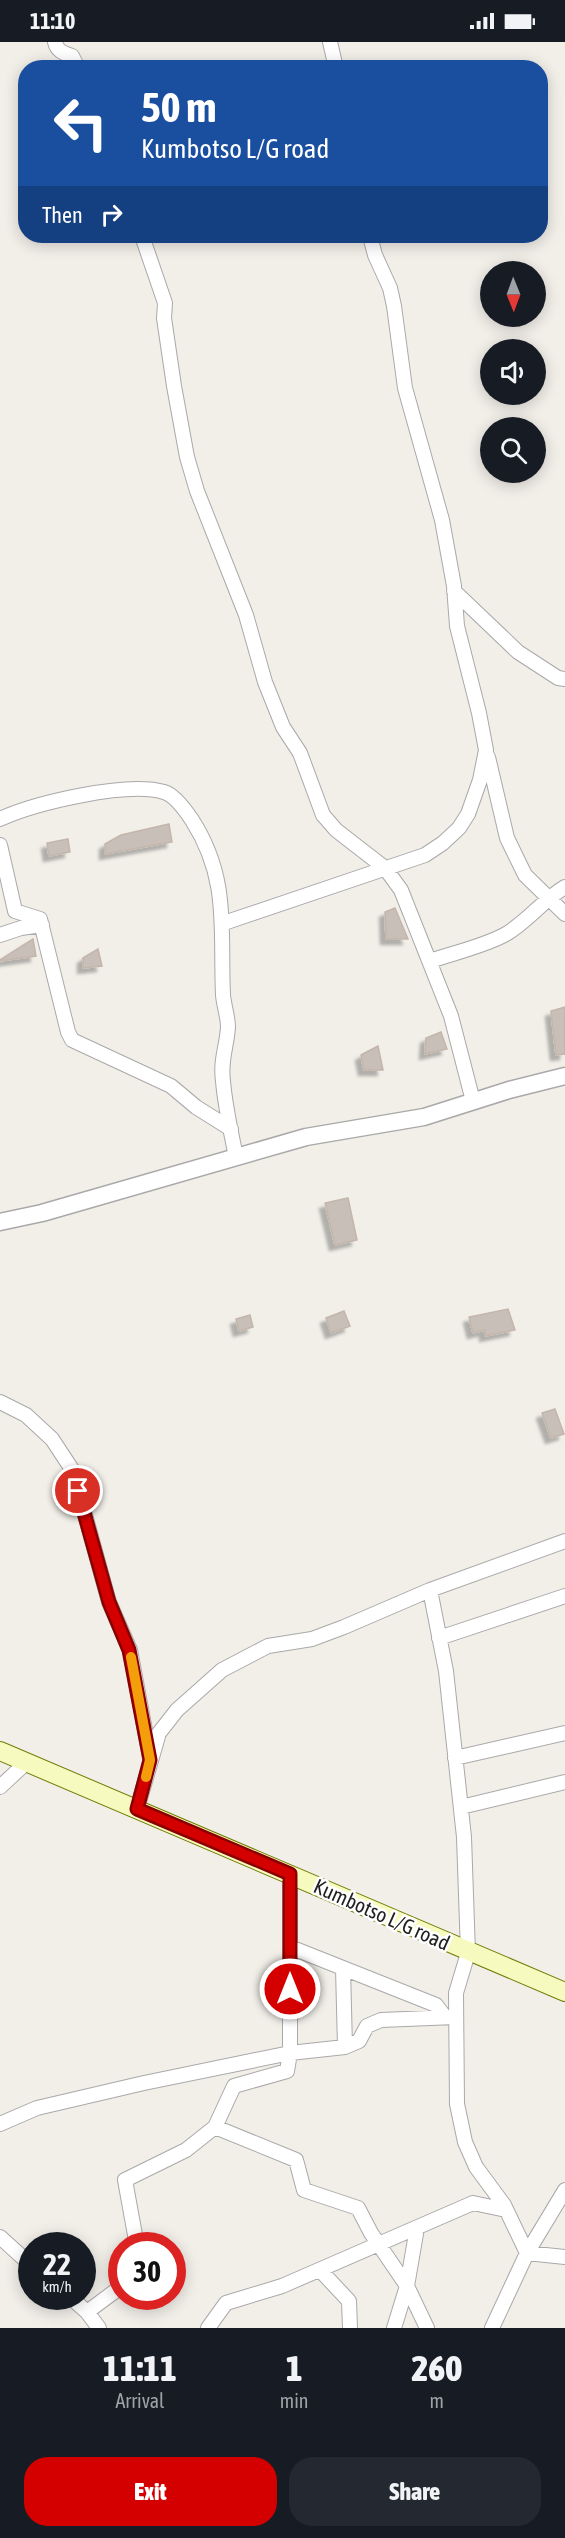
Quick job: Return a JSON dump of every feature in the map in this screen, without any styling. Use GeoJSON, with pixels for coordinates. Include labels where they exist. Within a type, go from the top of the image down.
{"type":"FeatureCollection","features":[{"type":"Feature","properties":{"kind":"main road","name":"Kumbotso L/G road"},"geometry":{"type":"LineString","coordinates":[[0,1750],[468,1953],[565,1992]]}},
{"type":"Feature","properties":{"kind":"street"},"geometry":{"type":"LineString","coordinates":[[55,42],[61,52],[72,56],[74,60]]}},
{"type":"Feature","properties":{"kind":"street"},"geometry":{"type":"LineString","coordinates":[[330,42],[334,60]]}},
{"type":"Feature","properties":{"kind":"street"},"geometry":{"type":"LineString","coordinates":[[144,243],[165,303],[172,374],[187,457],[197,491],[246,615],[266,682],[283,727],[300,753],[323,815],[336,830],[385,868],[401,890],[451,1016],[473,1101]]}},
{"type":"Feature","properties":{"kind":"street"},"geometry":{"type":"LineString","coordinates":[[372,243],[392,297],[405,388],[442,520],[454,591],[457,626],[507,838],[525,875],[565,914]]}},
{"type":"Feature","properties":{"kind":"street"},"geometry":{"type":"LineString","coordinates":[[454,591],[518,652],[558,678],[565,680]]}},
{"type":"Feature","properties":{"kind":"street"},"geometry":{"type":"LineString","coordinates":[[224,923],[424,855],[443,843],[459,828],[468,814],[480,780],[486,750]]}},
{"type":"Feature","properties":{"kind":"street"},"geometry":{"type":"LineString","coordinates":[[0,819],[22,809],[75,797],[127,790],[165,792],[185,809],[202,836],[217,874],[224,923],[223,997],[228,1027],[222,1055],[222,1080],[236,1157]]}},
{"type":"Feature","properties":{"kind":"street"},"geometry":{"type":"LineString","coordinates":[[0,845],[15,911],[37,916],[42,925],[68,1032],[72,1040],[171,1086],[196,1107],[231,1129]]}},
{"type":"Feature","properties":{"kind":"street"},"geometry":{"type":"LineString","coordinates":[[430,960],[505,935],[525,920],[547,898],[565,887]]}},
{"type":"Feature","properties":{"kind":"street"},"geometry":{"type":"LineString","coordinates":[[0,935],[21,927],[42,925]]}},
{"type":"Feature","properties":{"kind":"street"},"geometry":{"type":"LineString","coordinates":[[0,1222],[42,1214],[306,1137],[424,1118],[473,1101],[565,1076]]}},
{"type":"Feature","properties":{"kind":"street"},"geometry":{"type":"LineString","coordinates":[[0,1402],[26,1415],[52,1439],[73,1471],[109,1602],[129,1650],[150,1760]]}},
{"type":"Feature","properties":{"kind":"street"},"geometry":{"type":"LineString","coordinates":[[137,1809],[159,1733],[177,1710],[222,1670],[268,1646],[312,1639],[344,1628],[429,1590],[565,1541]]}},
{"type":"Feature","properties":{"kind":"street"},"geometry":{"type":"LineString","coordinates":[[429,1590],[446,1671],[460,1807],[468,1953],[450,2017],[457,2104],[465,2142],[476,2167],[506,2210],[527,2253]]}},
{"type":"Feature","properties":{"kind":"street"},"geometry":{"type":"LineString","coordinates":[[439,1638],[565,1596]]}},
{"type":"Feature","properties":{"kind":"street"},"geometry":{"type":"LineString","coordinates":[[455,1758],[565,1733]]}},
{"type":"Feature","properties":{"kind":"street"},"geometry":{"type":"LineString","coordinates":[[0,1787],[27,1762]]}},
{"type":"Feature","properties":{"kind":"street"},"geometry":{"type":"LineString","coordinates":[[460,1807],[565,1782]]}},
{"type":"Feature","properties":{"kind":"street"},"geometry":{"type":"LineString","coordinates":[[134,2232],[125,2181],[186,2150],[215,2127],[234,2086],[287,2071],[290,2053],[290,1874]]}},
{"type":"Feature","properties":{"kind":"street"},"geometry":{"type":"LineString","coordinates":[[290,1947],[436,2005],[450,2017]]}},
{"type":"Feature","properties":{"kind":"street"},"geometry":{"type":"LineString","coordinates":[[343,1968],[345,2048]]}},
{"type":"Feature","properties":{"kind":"street"},"geometry":{"type":"LineString","coordinates":[[0,2124],[37,2108],[144,2083],[290,2053],[345,2048],[359,2041],[368,2025],[381,2020],[450,2017]]}},
{"type":"Feature","properties":{"kind":"street"},"geometry":{"type":"LineString","coordinates":[[215,2127],[296,2160],[304,2190],[358,2208],[379,2245],[407,2286],[427,2328]]}},
{"type":"Feature","properties":{"kind":"street"},"geometry":{"type":"LineString","coordinates":[[492,2328],[527,2253],[565,2190]]}},
{"type":"Feature","properties":{"kind":"street"},"geometry":{"type":"LineString","coordinates":[[208,2328],[226,2303],[282,2286],[473,2203],[506,2210]]}},
{"type":"Feature","properties":{"kind":"street"},"geometry":{"type":"LineString","coordinates":[[394,2328],[407,2286],[417,2228]]}},
{"type":"Feature","properties":{"kind":"street"},"geometry":{"type":"LineString","coordinates":[[0,2237],[18,2253]]}},
{"type":"Feature","properties":{"kind":"street"},"geometry":{"type":"LineString","coordinates":[[527,2253],[565,2257]]}},
{"type":"Feature","properties":{"kind":"street"},"geometry":{"type":"LineString","coordinates":[[320,2270],[349,2301],[350,2328]]}},
{"type":"Feature","properties":{"kind":"street"},"geometry":{"type":"LineString","coordinates":[[87,2312],[108,2296]]}},
{"type":"Feature","properties":{"kind":"street"},"geometry":{"type":"LineString","coordinates":[[85,2310],[99,2328]]}},
{"type":"Feature","properties":{"kind":"building"},"geometry":{"type":"Polygon","coordinates":[[[169,824],[172,842],[105,854],[105,844],[121,835],[169,824]]]}},
{"type":"Feature","properties":{"kind":"building"},"geometry":{"type":"Polygon","coordinates":[[[68,839],[70,852],[49,856],[47,843],[68,839]]]}},
{"type":"Feature","properties":{"kind":"building"},"geometry":{"type":"Polygon","coordinates":[[[395,908],[408,939],[386,939],[385,912],[395,908]]]}},
{"type":"Feature","properties":{"kind":"building"},"geometry":{"type":"Polygon","coordinates":[[[33,939],[36,956],[0,961],[0,960],[33,939]]]}},
{"type":"Feature","properties":{"kind":"building"},"geometry":{"type":"Polygon","coordinates":[[[98,949],[102,966],[83,968],[83,958],[98,949]]]}},
{"type":"Feature","properties":{"kind":"building"},"geometry":{"type":"Polygon","coordinates":[[[565,1007],[565,1054],[556,1055],[551,1011],[565,1007]]]}},
{"type":"Feature","properties":{"kind":"building"},"geometry":{"type":"Polygon","coordinates":[[[441,1032],[447,1049],[425,1054],[426,1038],[441,1032]]]}},
{"type":"Feature","properties":{"kind":"building"},"geometry":{"type":"Polygon","coordinates":[[[378,1046],[383,1070],[364,1070],[361,1055],[378,1046]]]}},
{"type":"Feature","properties":{"kind":"building"},"geometry":{"type":"Polygon","coordinates":[[[348,1198],[357,1240],[335,1245],[325,1203],[348,1198]]]}},
{"type":"Feature","properties":{"kind":"building"},"geometry":{"type":"Polygon","coordinates":[[[508,1309],[515,1330],[485,1336],[485,1330],[473,1333],[469,1317],[508,1309]]]}},
{"type":"Feature","properties":{"kind":"building"},"geometry":{"type":"Polygon","coordinates":[[[344,1311],[350,1326],[331,1333],[326,1318],[344,1311]]]}},
{"type":"Feature","properties":{"kind":"building"},"geometry":{"type":"Polygon","coordinates":[[[250,1315],[253,1327],[239,1331],[236,1319],[250,1315]]]}},
{"type":"Feature","properties":{"kind":"building"},"geometry":{"type":"Polygon","coordinates":[[[555,1409],[564,1434],[551,1438],[542,1413],[555,1409]]]}},
{"type":"Feature","properties":{"kind":"slow traffic"},"geometry":{"type":"LineString","coordinates":[[131,1657],[150,1760],[146,1777]]}},
{"type":"Feature","properties":{"kind":"route"},"geometry":{"type":"LineString","coordinates":[[78,1491],[109,1602],[129,1650],[150,1760],[137,1809],[290,1874],[290,1989]]}}]}
